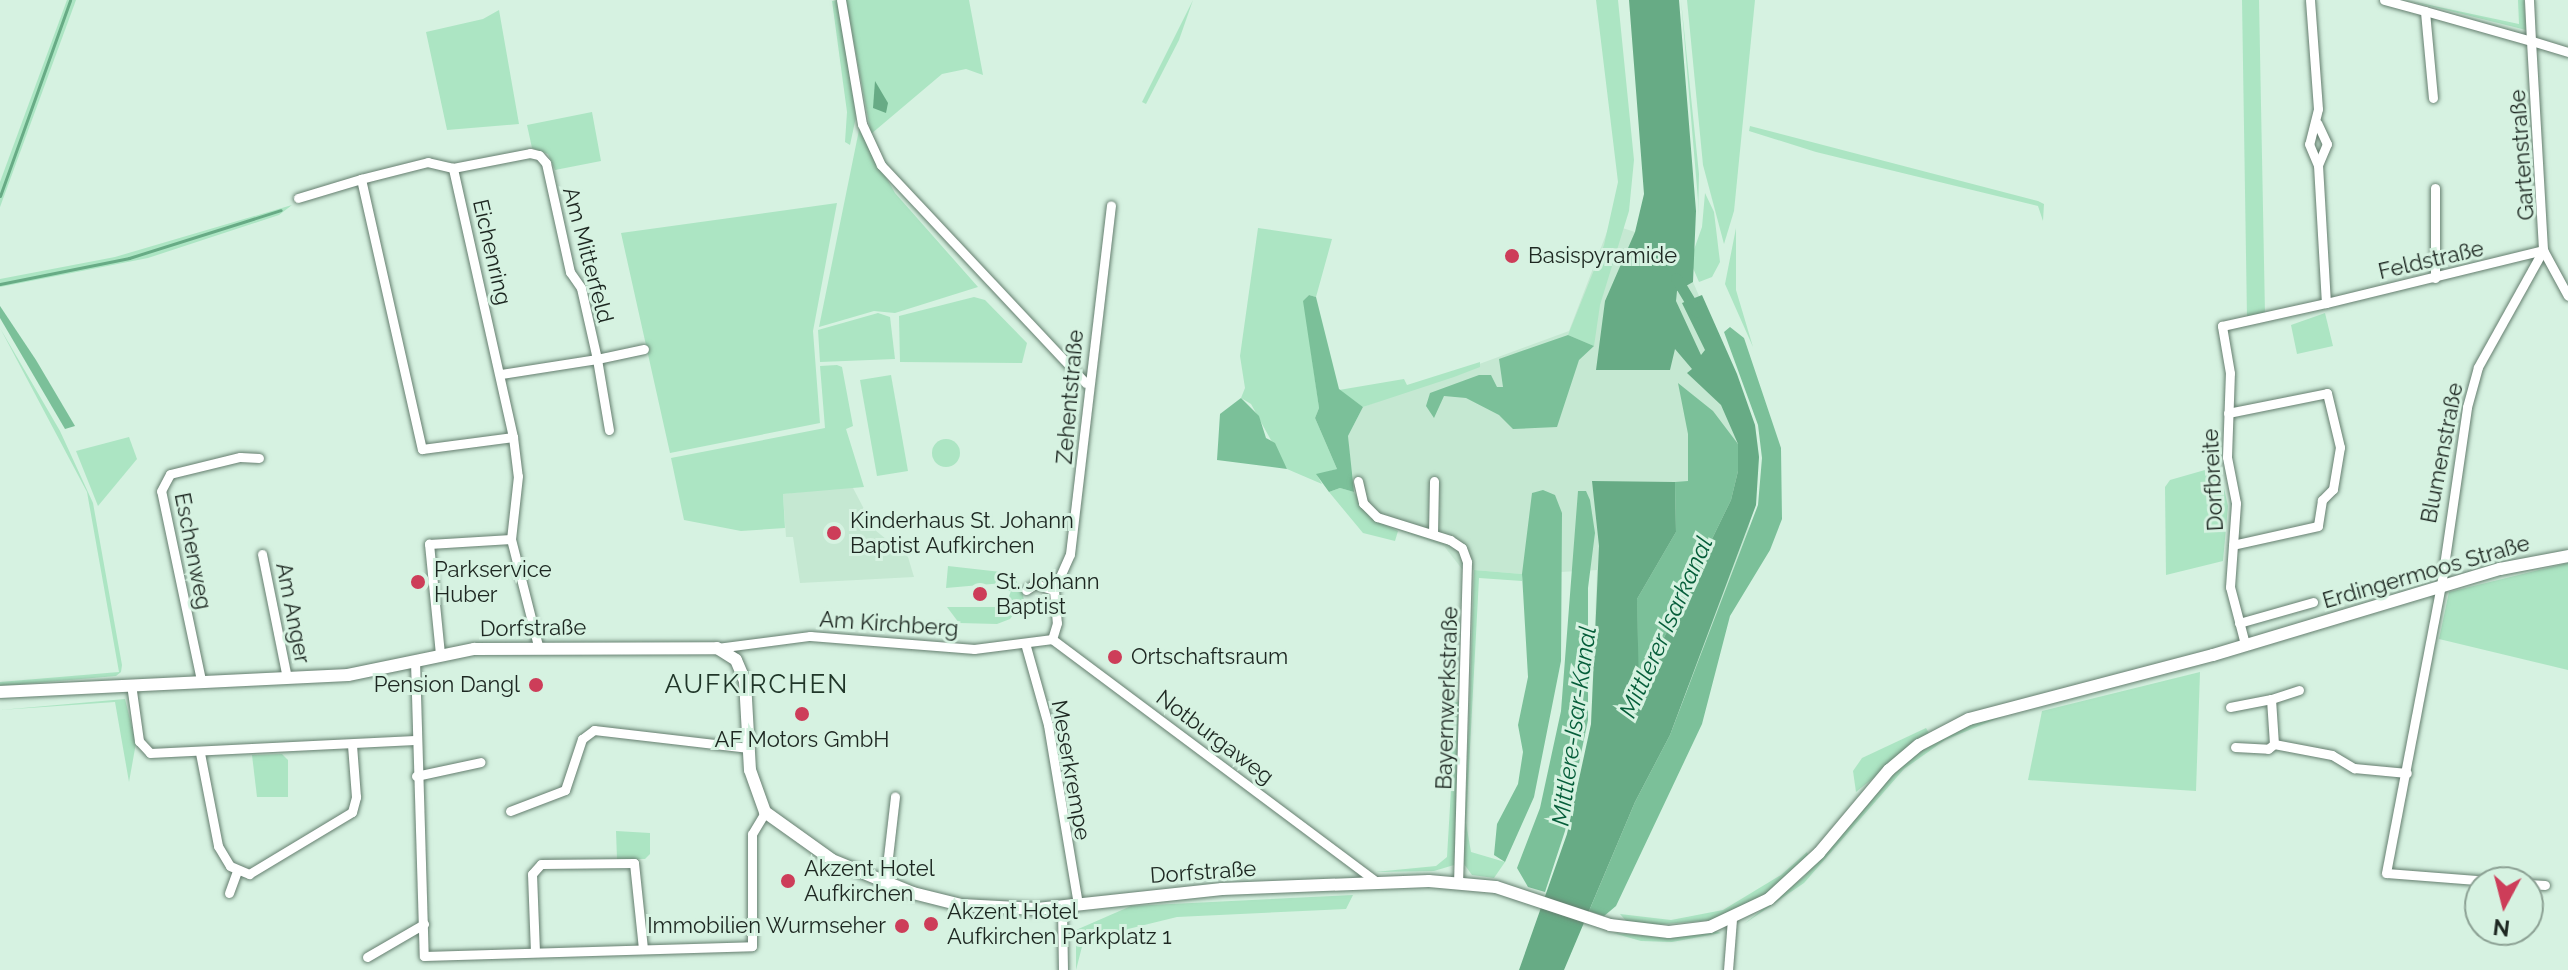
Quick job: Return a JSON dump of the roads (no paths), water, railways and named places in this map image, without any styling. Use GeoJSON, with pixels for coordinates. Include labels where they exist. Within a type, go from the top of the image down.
{"type":"FeatureCollection","features":[{"type":"Feature","properties":{"kind":"street"},"geometry":{"type":"LineString","coordinates":[[841,0],[862,124],[881,165],[1086,383]]}},
{"type":"Feature","properties":{"kind":"street"},"geometry":{"type":"LineString","coordinates":[[2310,0],[2317,64],[2317,123],[2309,144],[2318,165],[2326,303]]}},
{"type":"Feature","properties":{"kind":"street"},"geometry":{"type":"LineString","coordinates":[[2384,0],[2568,52]]}},
{"type":"Feature","properties":{"kind":"street","name":"Gartenstraße"},"geometry":{"type":"LineString","coordinates":[[2529,0],[2543,250],[2568,296]]}},
{"type":"Feature","properties":{"kind":"street"},"geometry":{"type":"LineString","coordinates":[[2425,11],[2433,98]]}},
{"type":"Feature","properties":{"kind":"street"},"geometry":{"type":"LineString","coordinates":[[2317,123],[2327,144],[2318,165]]}},
{"type":"Feature","properties":{"kind":"street","name":"Am Mitterfeld"},"geometry":{"type":"LineString","coordinates":[[453,168],[530,153],[546,163],[570,272],[581,288],[609,430]]}},
{"type":"Feature","properties":{"kind":"street"},"geometry":{"type":"LineString","coordinates":[[298,198],[428,162],[453,168]]}},
{"type":"Feature","properties":{"kind":"street","name":"Eichenring"},"geometry":{"type":"LineString","coordinates":[[453,168],[513,437],[518,476],[511,539],[538,646]]}},
{"type":"Feature","properties":{"kind":"street"},"geometry":{"type":"LineString","coordinates":[[361,179],[422,449],[513,437]]}},
{"type":"Feature","properties":{"kind":"street"},"geometry":{"type":"LineString","coordinates":[[2435,188],[2435,278]]}},
{"type":"Feature","properties":{"kind":"street","name":"Zehentstraße"},"geometry":{"type":"LineString","coordinates":[[1054,590],[1070,554],[1086,383],[1111,205]]}},
{"type":"Feature","properties":{"kind":"street","name":"Feldstraße"},"geometry":{"type":"LineString","coordinates":[[2222,326],[2543,250]]}},
{"type":"Feature","properties":{"kind":"street","name":"Blumenstraße"},"geometry":{"type":"LineString","coordinates":[[2464,879],[2386,873],[2441,586],[2474,381],[2543,250]]}},
{"type":"Feature","properties":{"kind":"street","name":"Dorfbreite"},"geometry":{"type":"LineString","coordinates":[[2222,326],[2230,373],[2228,413],[2233,545],[2230,587],[2245,644]]}},
{"type":"Feature","properties":{"kind":"street"},"geometry":{"type":"LineString","coordinates":[[501,374],[644,349]]}},
{"type":"Feature","properties":{"kind":"street","name":"Dorfbreite"},"geometry":{"type":"LineString","coordinates":[[2228,413],[2327,393],[2340,447],[2333,489],[2322,500],[2318,526],[2233,545]]}},
{"type":"Feature","properties":{"kind":"street","name":"Eschenweg"},"geometry":{"type":"LineString","coordinates":[[201,680],[161,491],[170,474],[240,457],[259,458]]}},
{"type":"Feature","properties":{"kind":"street","name":"Bayernwerkstraße"},"geometry":{"type":"LineString","coordinates":[[1358,481],[1363,503],[1377,517],[1433,534],[1462,548],[1469,580],[1458,883]]}},
{"type":"Feature","properties":{"kind":"street"},"geometry":{"type":"LineString","coordinates":[[1433,534],[1434,481]]}},
{"type":"Feature","properties":{"kind":"street"},"geometry":{"type":"LineString","coordinates":[[440,654],[429,544],[511,539]]}},
{"type":"Feature","properties":{"kind":"street","name":"Am Anger"},"geometry":{"type":"LineString","coordinates":[[262,554],[287,678]]}},
{"type":"Feature","properties":{"kind":"street","name":"Erdingermoos Straße"},"geometry":{"type":"LineString","coordinates":[[2213,655],[2441,586],[2568,556]]}},
{"type":"Feature","properties":{"kind":"street"},"geometry":{"type":"LineString","coordinates":[[1025,643],[1052,639],[1057,623],[1054,590],[1035,584],[1026,590]]}},
{"type":"Feature","properties":{"kind":"street"},"geometry":{"type":"LineString","coordinates":[[2239,623],[2313,602]]}},
{"type":"Feature","properties":{"kind":"street","name":"Erdingermoos Straße"},"geometry":{"type":"LineString","coordinates":[[1732,919],[1784,888],[1889,770],[1934,736],[2017,704],[2265,644],[2296,631]]}},
{"type":"Feature","properties":{"kind":"street","name":"Am Kirchberg"},"geometry":{"type":"LineString","coordinates":[[717,648],[751,641],[810,636],[974,649],[1025,643]]}},
{"type":"Feature","properties":{"kind":"street","name":"Notburgaweg"},"geometry":{"type":"LineString","coordinates":[[1052,639],[1378,883]]}},
{"type":"Feature","properties":{"kind":"street"},"geometry":{"type":"LineString","coordinates":[[415,661],[416,776],[424,956],[752,946],[752,834],[765,812],[755,796],[745,681],[732,656],[751,641]]}},
{"type":"Feature","properties":{"kind":"street","name":"Meserkrempe"},"geometry":{"type":"LineString","coordinates":[[1025,643],[1048,725],[1078,905]]}},
{"type":"Feature","properties":{"kind":"street","name":"Dorfstraße"},"geometry":{"type":"LineString","coordinates":[[0,692],[348,675],[440,654],[538,646],[717,648],[732,656]]}},
{"type":"Feature","properties":{"kind":"street"},"geometry":{"type":"LineString","coordinates":[[131,684],[144,750],[200,753],[415,740]]}},
{"type":"Feature","properties":{"kind":"street"},"geometry":{"type":"LineString","coordinates":[[2230,707],[2299,690]]}},
{"type":"Feature","properties":{"kind":"street"},"geometry":{"type":"LineString","coordinates":[[2271,699],[2274,744]]}},
{"type":"Feature","properties":{"kind":"street"},"geometry":{"type":"LineString","coordinates":[[510,811],[565,790],[582,739],[594,730],[749,748]]}},
{"type":"Feature","properties":{"kind":"street"},"geometry":{"type":"LineString","coordinates":[[2274,744],[2332,755],[2354,768],[2407,773]]}},
{"type":"Feature","properties":{"kind":"street"},"geometry":{"type":"LineString","coordinates":[[2235,747],[2268,749],[2274,744]]}},
{"type":"Feature","properties":{"kind":"street"},"geometry":{"type":"LineString","coordinates":[[237,871],[261,870],[352,812],[356,797],[352,745]]}},
{"type":"Feature","properties":{"kind":"street"},"geometry":{"type":"LineString","coordinates":[[200,753],[213,831],[237,871]]}},
{"type":"Feature","properties":{"kind":"street"},"geometry":{"type":"LineString","coordinates":[[416,776],[481,762]]}},
{"type":"Feature","properties":{"kind":"street"},"geometry":{"type":"LineString","coordinates":[[885,883],[895,797]]}},
{"type":"Feature","properties":{"kind":"street","name":"Dorfstraße"},"geometry":{"type":"LineString","coordinates":[[765,812],[805,845],[885,883],[961,905],[1062,907],[1222,889],[1458,883],[1496,887],[1600,922],[1669,932],[1732,919]]}},
{"type":"Feature","properties":{"kind":"street"},"geometry":{"type":"LineString","coordinates":[[535,952],[533,871],[541,864],[637,865],[643,948]]}},
{"type":"Feature","properties":{"kind":"street"},"geometry":{"type":"LineString","coordinates":[[229,893],[237,871]]}},
{"type":"Feature","properties":{"kind":"street"},"geometry":{"type":"LineString","coordinates":[[1062,907],[1063,970]]}},
{"type":"Feature","properties":{"kind":"street"},"geometry":{"type":"LineString","coordinates":[[1728,970],[1732,919]]}},
{"type":"Feature","properties":{"kind":"street"},"geometry":{"type":"LineString","coordinates":[[367,957],[424,924]]}},
{"type":"Feature","properties":{"kind":"waterway"},"geometry":{"type":"LineString","coordinates":[[0,196],[70,0]]}},
{"type":"Feature","properties":{"kind":"waterway"},"geometry":{"type":"LineString","coordinates":[[0,284],[129,258],[281,210]]}},
{"type":"Feature","properties":{"kind":"waterway","name":"Mittlerer Isarkanal"},"geometry":{"type":"LineString","coordinates":[[1676,278],[1696,311]]}},
{"type":"Feature","properties":{"kind":"place","name":"Basispyramide"},"geometry":{"type":"Point","coordinates":[1512,256]}},
{"type":"Feature","properties":{"kind":"place","name":"Kinderhaus St. Johann Baptist Aufkirchen"},"geometry":{"type":"Point","coordinates":[834,533]}},
{"type":"Feature","properties":{"kind":"place","name":"Parkservice Huber"},"geometry":{"type":"Point","coordinates":[418,582]}},
{"type":"Feature","properties":{"kind":"place","name":"St. Johann Baptist"},"geometry":{"type":"Point","coordinates":[980,594]}},
{"type":"Feature","properties":{"kind":"place","name":"Ortschaftsraum"},"geometry":{"type":"Point","coordinates":[1115,657]}},
{"type":"Feature","properties":{"kind":"place","name":"Pension Dangl"},"geometry":{"type":"Point","coordinates":[536,685]}},
{"type":"Feature","properties":{"kind":"place","name":"AF Motors GmbH"},"geometry":{"type":"Point","coordinates":[802,714]}},
{"type":"Feature","properties":{"kind":"place","name":"Akzent Hotel Aufkirchen"},"geometry":{"type":"Point","coordinates":[788,881]}},
{"type":"Feature","properties":{"kind":"place","name":"Akzent Hotel Aufkirchen Parkplatz 1"},"geometry":{"type":"Point","coordinates":[931,924]}},
{"type":"Feature","properties":{"kind":"place","name":"Immobilien Wurmseher"},"geometry":{"type":"Point","coordinates":[902,926]}},
{"type":"Feature","properties":{"kind":"district","name":"AUFKIRCHEN"},"geometry":{"type":"Point","coordinates":[757,685]}},
{"type":"Feature","properties":{"kind":"water label","name":"Mittlere-Isar-Kanal"},"geometry":{"type":"Point","coordinates":[1574,726]}}]}
